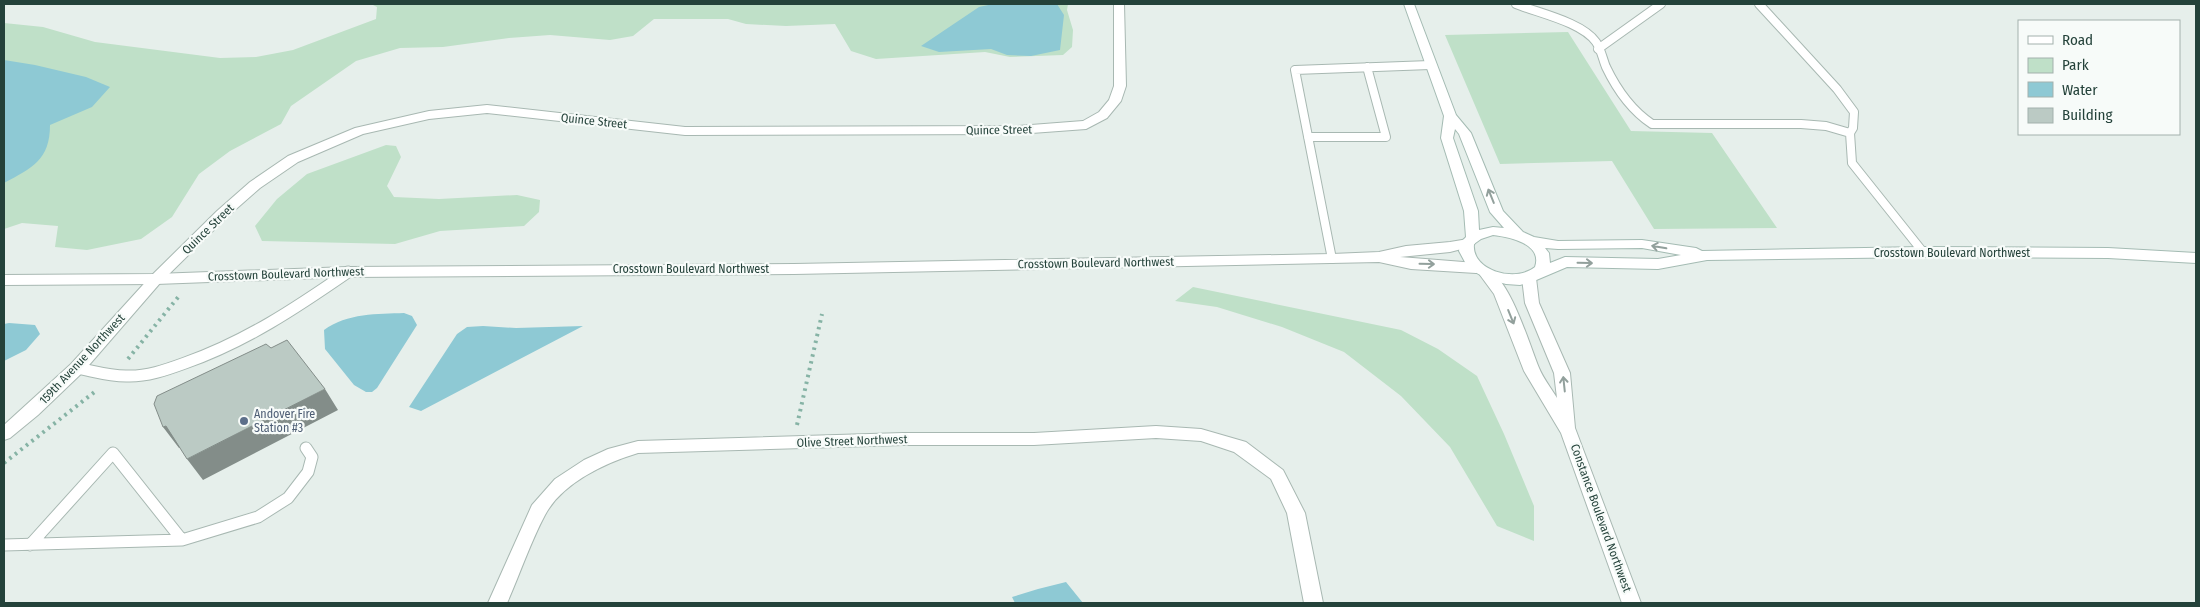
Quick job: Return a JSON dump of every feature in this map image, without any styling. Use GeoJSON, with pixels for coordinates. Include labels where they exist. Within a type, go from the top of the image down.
{"type":"FeatureCollection","features":[{"type":"Feature","properties":{"kind":"street","name":"Quince Street"},"geometry":{"type":"LineString","coordinates":[[156,279],[235,202],[255,185],[293,159],[359,131],[429,115],[487,109],[685,131],[1018,130],[1086,125],[1103,115],[1115,101],[1120,86],[1119,4]]}},
{"type":"Feature","properties":{"kind":"street"},"geometry":{"type":"LineString","coordinates":[[1409,4],[1450,116],[1465,134],[1498,212],[1524,238],[1538,248],[1543,256],[1544,265],[1534,276],[1516,280],[1502,279],[1482,271],[1468,259],[1466,250],[1470,240],[1471,211],[1447,138],[1450,116]]}},
{"type":"Feature","properties":{"kind":"street"},"geometry":{"type":"LineString","coordinates":[[1470,240],[1482,233],[1494,231],[1524,238]]}},
{"type":"Feature","properties":{"kind":"street","name":"Crosstown Boulevard Northwest"},"geometry":{"type":"LineString","coordinates":[[1524,238],[1558,245],[1642,244],[1707,255]]}},
{"type":"Feature","properties":{"kind":"street","name":"Crosstown Boulevard Northwest"},"geometry":{"type":"LineString","coordinates":[[1379,258],[1406,251],[1450,247],[1470,240]]}},
{"type":"Feature","properties":{"kind":"street","name":"Crosstown Boulevard Northwest"},"geometry":{"type":"LineString","coordinates":[[1534,276],[1565,262],[1658,264],[1707,255],[1923,252],[2108,253],[2196,258]]}},
{"type":"Feature","properties":{"kind":"street","name":"Crosstown Boulevard Northwest"},"geometry":{"type":"LineString","coordinates":[[4,280],[156,279],[348,272],[794,269],[1379,258],[1411,264],[1482,271]]}},
{"type":"Feature","properties":{"kind":"street","name":"Constance Boulevard Northwest"},"geometry":{"type":"LineString","coordinates":[[1482,271],[1501,292],[1532,371],[1569,432],[1632,603]]}},
{"type":"Feature","properties":{"kind":"street","name":"Constance Boulevard Northwest"},"geometry":{"type":"LineString","coordinates":[[1534,276],[1532,303],[1562,373],[1569,432]]}},
{"type":"Feature","properties":{"kind":"street","name":"159th Avenue Northwest"},"geometry":{"type":"LineString","coordinates":[[4,434],[32,412],[77,368],[156,279]]}},
{"type":"Feature","properties":{"kind":"street","name":"Olive Street Northwest"},"geometry":{"type":"LineString","coordinates":[[498,603],[538,510],[561,484],[590,464],[638,447],[903,439],[1034,439],[1156,432],[1201,435],[1240,447],[1277,475],[1296,514],[1314,603]]}},
{"type":"Feature","properties":{"kind":"lane"},"geometry":{"type":"LineString","coordinates":[[1516,4],[1565,23],[1586,34],[1596,43],[1621,92],[1641,118],[1652,124],[1801,124],[1826,126],[1850,133]]}},
{"type":"Feature","properties":{"kind":"lane"},"geometry":{"type":"LineString","coordinates":[[1598,49],[1661,4]]}},
{"type":"Feature","properties":{"kind":"lane"},"geometry":{"type":"LineString","coordinates":[[1760,4],[1837,89],[1854,112],[1853,128],[1850,133],[1852,162],[1923,252]]}},
{"type":"Feature","properties":{"kind":"lane"},"geometry":{"type":"LineString","coordinates":[[1332,259],[1295,70],[1430,65]]}},
{"type":"Feature","properties":{"kind":"lane"},"geometry":{"type":"LineString","coordinates":[[1308,137],[1386,137],[1367,67]]}},
{"type":"Feature","properties":{"kind":"lane"},"geometry":{"type":"LineString","coordinates":[[77,368],[132,376],[158,372],[217,353],[252,336],[287,315],[348,272]]}},
{"type":"Feature","properties":{"kind":"lane"},"geometry":{"type":"LineString","coordinates":[[4,544],[182,540],[258,517],[288,498],[308,472],[312,457],[306,448]]}},
{"type":"Feature","properties":{"kind":"lane"},"geometry":{"type":"LineString","coordinates":[[30,544],[113,453],[182,540]]}},
{"type":"Feature","properties":{"kind":"path"},"geometry":{"type":"LineString","coordinates":[[793,443],[822,314]]}},
{"type":"Feature","properties":{"kind":"green space"},"geometry":{"type":"Polygon","coordinates":[[[371,4],[1068,4],[1067,10],[1073,30],[1072,47],[1063,55],[1010,57],[985,52],[876,59],[851,51],[835,24],[786,26],[746,24],[728,19],[654,19],[633,36],[610,40],[550,35],[509,38],[443,47],[400,48],[356,61],[291,106],[281,124],[230,151],[199,174],[172,217],[141,239],[87,250],[55,247],[58,226],[22,223],[4,229],[4,23],[43,27],[95,42],[220,58],[256,57],[293,50],[376,19],[377,7],[371,4]]]}},
{"type":"Feature","properties":{"kind":"green space"},"geometry":{"type":"Polygon","coordinates":[[[1568,32],[1631,131],[1712,133],[1777,228],[1654,229],[1612,161],[1500,164],[1445,35],[1568,32]]]}},
{"type":"Feature","properties":{"kind":"green space"},"geometry":{"type":"Polygon","coordinates":[[[386,145],[396,146],[401,157],[387,186],[394,197],[439,199],[517,195],[540,200],[539,212],[524,226],[440,231],[395,244],[262,241],[255,226],[277,199],[307,174],[386,145]]]}},
{"type":"Feature","properties":{"kind":"green space"},"geometry":{"type":"Polygon","coordinates":[[[1193,287],[1401,330],[1438,349],[1477,376],[1534,506],[1534,541],[1497,526],[1450,447],[1401,396],[1344,352],[1282,327],[1217,307],[1175,301],[1193,287]]]}},
{"type":"Feature","properties":{"kind":"water"},"geometry":{"type":"Polygon","coordinates":[[[993,4],[1057,4],[1064,15],[1060,50],[1031,56],[1007,55],[991,49],[939,52],[921,46],[979,7],[993,4]]]}},
{"type":"Feature","properties":{"kind":"water"},"geometry":{"type":"Polygon","coordinates":[[[4,60],[86,77],[110,87],[92,107],[50,125],[47,147],[38,162],[4,183],[4,60]]]}},
{"type":"Feature","properties":{"kind":"water"},"geometry":{"type":"Polygon","coordinates":[[[404,313],[412,316],[417,325],[377,388],[372,392],[366,392],[354,385],[325,349],[324,330],[333,324],[353,317],[404,313]]]}},
{"type":"Feature","properties":{"kind":"water"},"geometry":{"type":"Polygon","coordinates":[[[4,324],[35,325],[40,334],[26,350],[4,361],[4,324]]]}},
{"type":"Feature","properties":{"kind":"water"},"geometry":{"type":"Polygon","coordinates":[[[583,326],[421,411],[409,407],[457,334],[467,327],[516,328],[583,326]]]}},
{"type":"Feature","properties":{"kind":"water"},"geometry":{"type":"Polygon","coordinates":[[[1066,582],[1083,603],[1015,603],[1012,597],[1038,589],[1066,582]]]}},
{"type":"Feature","properties":{"kind":"building","name":"Andover Fire Station #3"},"geometry":{"type":"Polygon","coordinates":[[[287,340],[325,389],[187,459],[166,426],[163,427],[154,404],[157,396],[266,344],[271,348],[287,340]]]}},
{"type":"Feature","properties":{"kind":"place","name":"Andover Fire Station #3"},"geometry":{"type":"Point","coordinates":[244,421]}}]}
